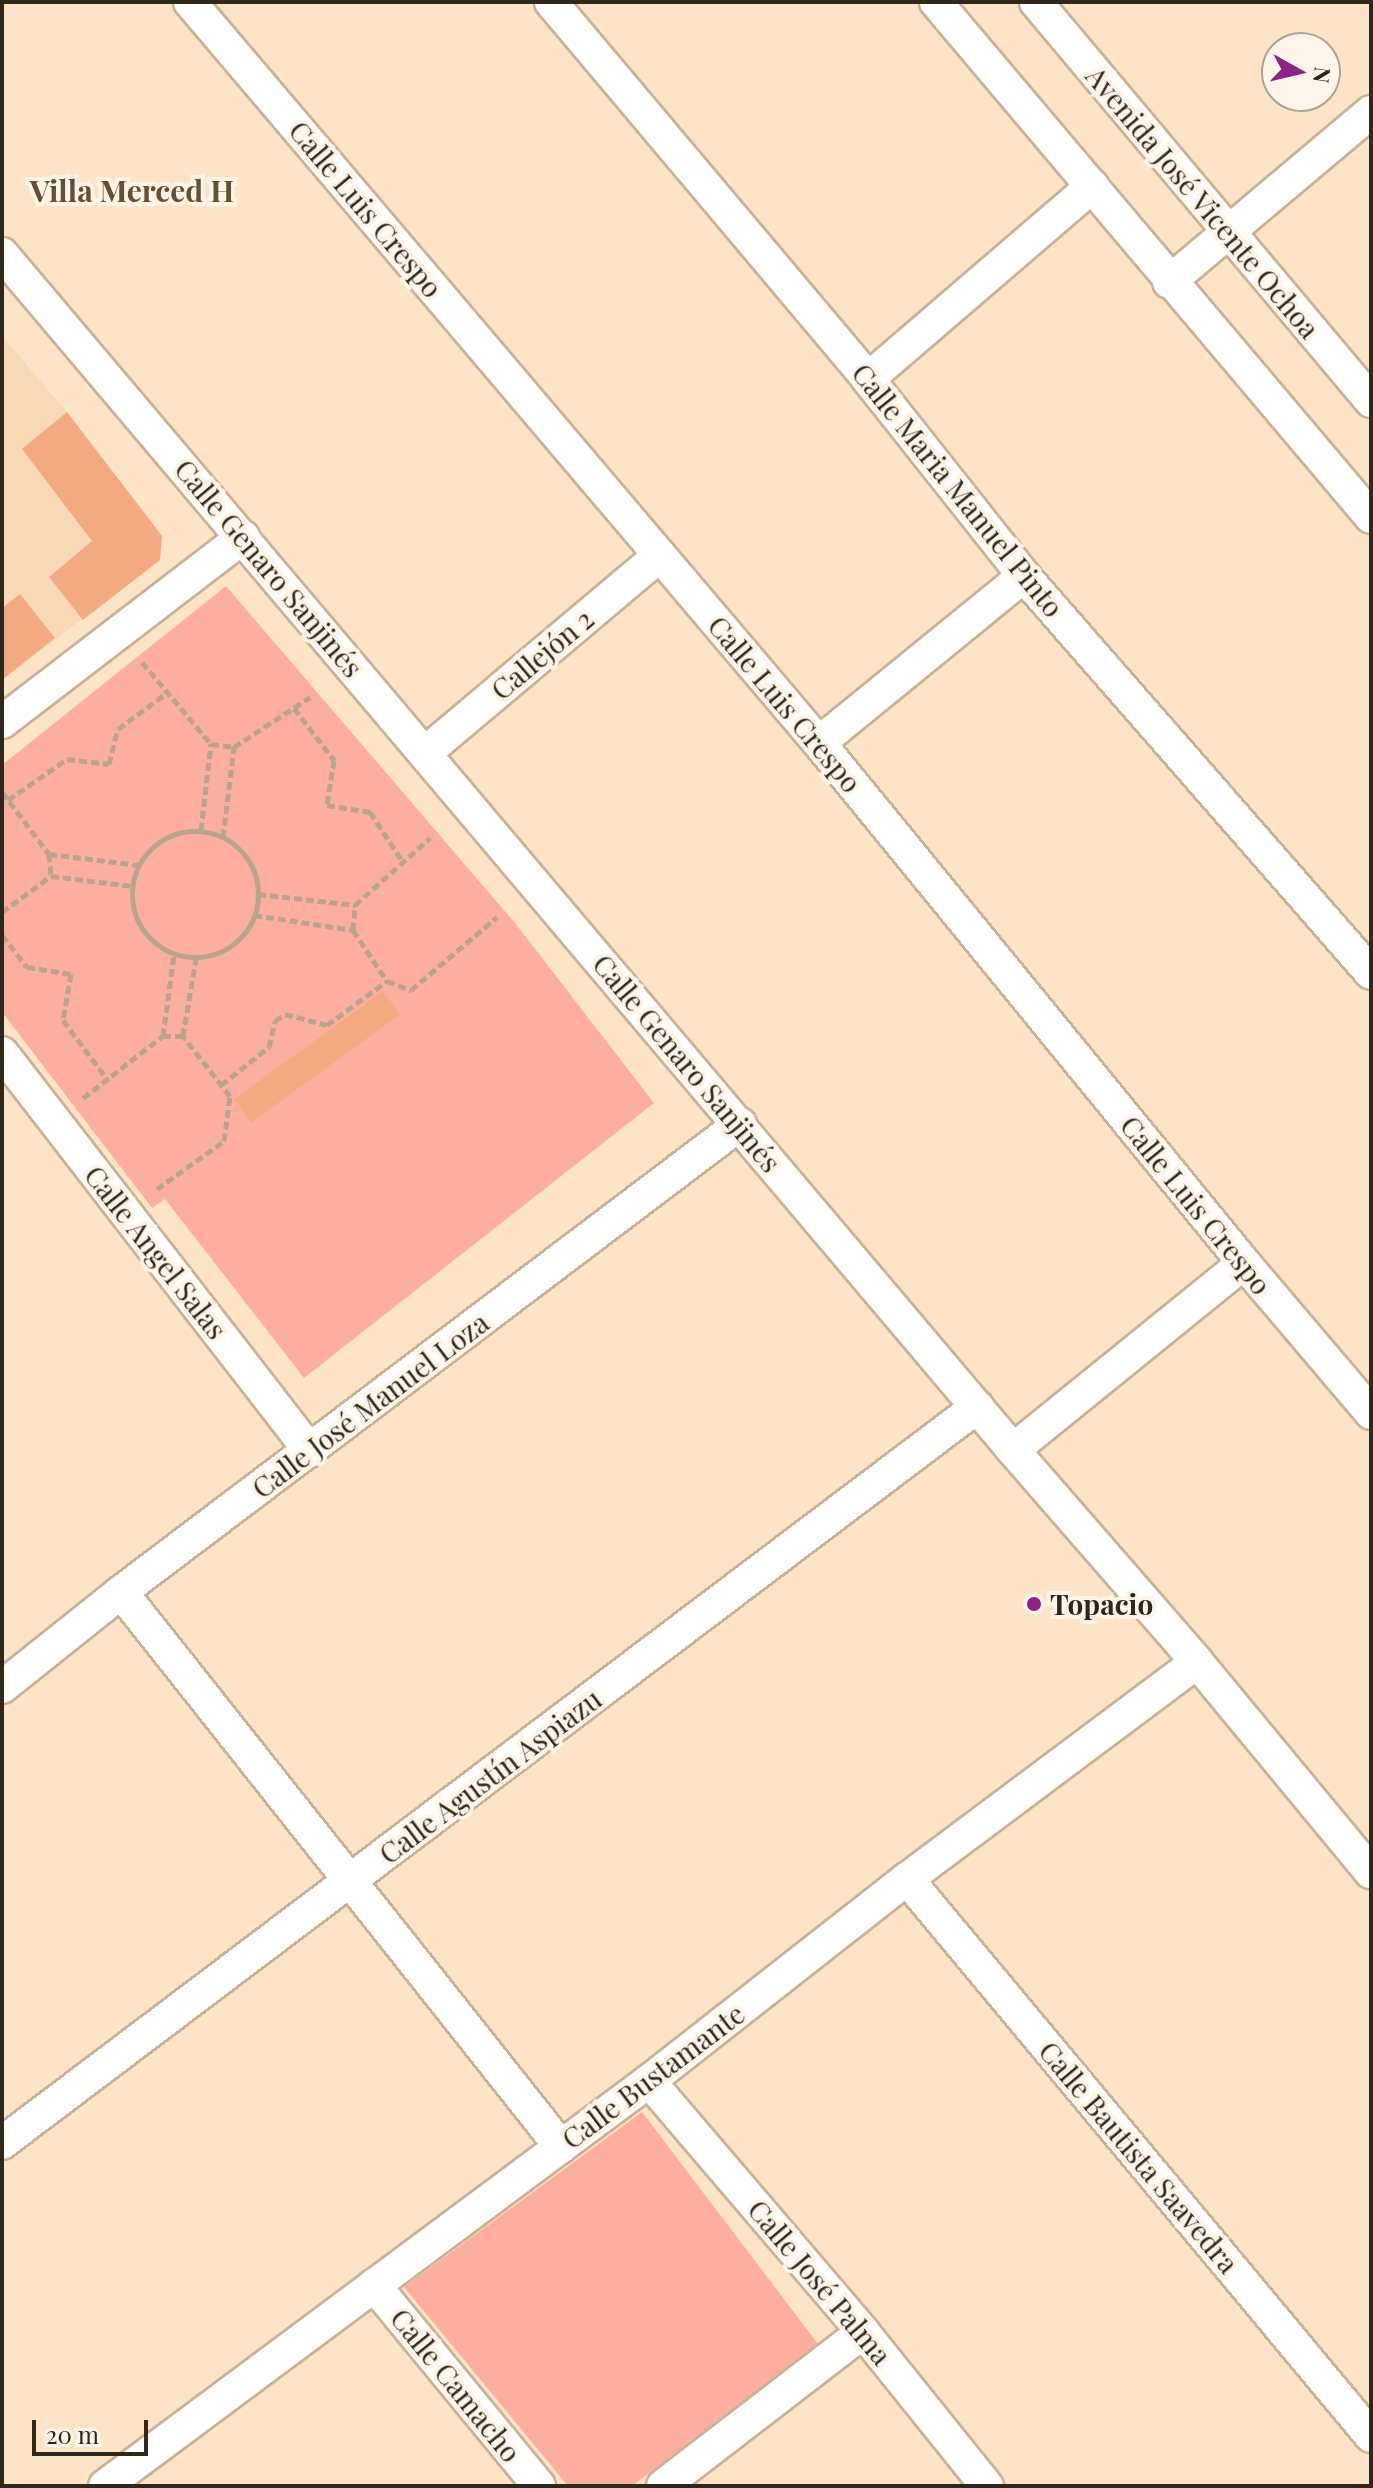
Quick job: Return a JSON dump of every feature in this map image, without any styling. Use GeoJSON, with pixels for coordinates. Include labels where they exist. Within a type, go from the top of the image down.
{"type":"FeatureCollection","features":[{"type":"Feature","properties":{"kind":"street","name":"Calle Luis Crespo"},"geometry":{"type":"LineString","coordinates":[[190,2],[819,743],[1244,1263],[1371,1413]]}},
{"type":"Feature","properties":{"kind":"street","name":"Calle Maria Manuel Pinto"},"geometry":{"type":"LineString","coordinates":[[551,2],[868,379],[1024,576],[1371,973]]}},
{"type":"Feature","properties":{"kind":"street"},"geometry":{"type":"LineString","coordinates":[[936,2],[1169,282],[1371,517]]}},
{"type":"Feature","properties":{"kind":"street","name":"Avenida José Vicente Ochoa"},"geometry":{"type":"LineString","coordinates":[[1036,2],[1371,401]]}},
{"type":"Feature","properties":{"kind":"street"},"geometry":{"type":"LineString","coordinates":[[1169,282],[1227,230],[1371,112]]}},
{"type":"Feature","properties":{"kind":"street"},"geometry":{"type":"LineString","coordinates":[[868,379],[1092,186]]}},
{"type":"Feature","properties":{"kind":"street","name":"Calle Genaro Sanjinés"},"geometry":{"type":"LineString","coordinates":[[2,254],[1013,1450],[1197,1662],[1371,1872]]}},
{"type":"Feature","properties":{"kind":"street"},"geometry":{"type":"LineString","coordinates":[[2,722],[243,537]]}},
{"type":"Feature","properties":{"kind":"street","name":"Callejón 2"},"geometry":{"type":"LineString","coordinates":[[425,753],[660,555]]}},
{"type":"Feature","properties":{"kind":"street"},"geometry":{"type":"LineString","coordinates":[[819,743],[1024,576]]}},
{"type":"Feature","properties":{"kind":"street","name":"Calle Angel Salas"},"geometry":{"type":"LineString","coordinates":[[2,1053],[310,1451]]}},
{"type":"Feature","properties":{"kind":"street","name":"Calle José Manuel Loza"},"geometry":{"type":"LineString","coordinates":[[4,1682],[740,1124]]}},
{"type":"Feature","properties":{"kind":"street"},"geometry":{"type":"LineString","coordinates":[[1013,1450],[1244,1263]]}},
{"type":"Feature","properties":{"kind":"street","name":"Calle Agustín Aspiazu"},"geometry":{"type":"LineString","coordinates":[[2,2143],[977,1407]]}},
{"type":"Feature","properties":{"kind":"street"},"geometry":{"type":"LineString","coordinates":[[121,1592],[561,2147]]}},
{"type":"Feature","properties":{"kind":"street","name":"Calle Bustamante"},"geometry":{"type":"LineString","coordinates":[[105,2486],[649,2081],[907,1879],[1197,1662]]}},
{"type":"Feature","properties":{"kind":"street","name":"Calle Bautista Saavedra"},"geometry":{"type":"LineString","coordinates":[[907,1879],[1371,2436]]}},
{"type":"Feature","properties":{"kind":"street","name":"Calle José Palma"},"geometry":{"type":"LineString","coordinates":[[649,2081],[863,2332],[987,2486]]}},
{"type":"Feature","properties":{"kind":"street","name":"Calle Camacho"},"geometry":{"type":"LineString","coordinates":[[374,2285],[539,2486]]}},
{"type":"Feature","properties":{"kind":"street"},"geometry":{"type":"LineString","coordinates":[[663,2486],[863,2332]]}},
{"type":"Feature","properties":{"kind":"path"},"geometry":{"type":"LineString","coordinates":[[142,662],[211,744],[234,747],[310,697]]}},
{"type":"Feature","properties":{"kind":"path"},"geometry":{"type":"LineString","coordinates":[[8,800],[67,759],[109,764],[118,729],[168,692]]}},
{"type":"Feature","properties":{"kind":"path"},"geometry":{"type":"LineString","coordinates":[[294,708],[334,760],[327,805],[370,812],[403,862]]}},
{"type":"Feature","properties":{"kind":"path"},"geometry":{"type":"LineString","coordinates":[[201,830],[211,744]]}},
{"type":"Feature","properties":{"kind":"path"},"geometry":{"type":"LineString","coordinates":[[223,837],[234,747]]}},
{"type":"Feature","properties":{"kind":"path"},"geometry":{"type":"LineString","coordinates":[[2,792],[49,854],[51,876]]}},
{"type":"Feature","properties":{"kind":"path"},"geometry":{"type":"LineString","coordinates":[[201,830],[223,837],[248,859],[258,894],[254,915],[236,943],[217,954],[196,958],[174,955],[155,944],[141,927],[133,907],[132,886],[139,865],[152,847],[168,836],[201,830]]}},
{"type":"Feature","properties":{"kind":"path"},"geometry":{"type":"LineString","coordinates":[[430,838],[355,905],[353,930],[387,981],[411,990],[497,917]]}},
{"type":"Feature","properties":{"kind":"path"},"geometry":{"type":"LineString","coordinates":[[49,854],[139,865]]}},
{"type":"Feature","properties":{"kind":"path"},"geometry":{"type":"LineString","coordinates":[[2,912],[51,876],[132,886]]}},
{"type":"Feature","properties":{"kind":"path"},"geometry":{"type":"LineString","coordinates":[[258,894],[355,905]]}},
{"type":"Feature","properties":{"kind":"path"},"geometry":{"type":"LineString","coordinates":[[254,915],[353,930]]}},
{"type":"Feature","properties":{"kind":"path"},"geometry":{"type":"LineString","coordinates":[[2,935],[27,967],[71,974],[63,1020],[107,1079]]}},
{"type":"Feature","properties":{"kind":"path"},"geometry":{"type":"LineString","coordinates":[[163,1036],[174,955]]}},
{"type":"Feature","properties":{"kind":"path"},"geometry":{"type":"LineString","coordinates":[[157,1189],[224,1141],[230,1096],[183,1036],[196,958]]}},
{"type":"Feature","properties":{"kind":"path"},"geometry":{"type":"LineString","coordinates":[[221,1085],[269,1047],[275,1021],[285,1014],[327,1025],[387,981]]}},
{"type":"Feature","properties":{"kind":"path"},"geometry":{"type":"LineString","coordinates":[[83,1098],[163,1036],[183,1036]]}},
{"type":"Feature","properties":{"kind":"shaded area"},"geometry":{"type":"Polygon","coordinates":[[[2,336],[67,412],[162,536],[160,560],[2,680],[2,336]]]}},
{"type":"Feature","properties":{"kind":"shaded area"},"geometry":{"type":"Polygon","coordinates":[[[226,586],[515,923],[654,1103],[304,1378],[165,1199],[152,1208],[2,1012],[2,765],[226,586]]]}},
{"type":"Feature","properties":{"kind":"shaded area"},"geometry":{"type":"Polygon","coordinates":[[[642,2112],[818,2344],[632,2486],[568,2486],[404,2287],[642,2112]]]}},
{"type":"Feature","properties":{"kind":"building"},"geometry":{"type":"Polygon","coordinates":[[[67,412],[162,536],[160,560],[83,620],[49,577],[92,541],[22,449],[67,412]]]}},
{"type":"Feature","properties":{"kind":"building"},"geometry":{"type":"Polygon","coordinates":[[[20,594],[55,638],[2,680],[2,608],[20,594]]]}},
{"type":"Feature","properties":{"kind":"building"},"geometry":{"type":"Polygon","coordinates":[[[383,991],[400,1014],[251,1123],[234,1099],[383,991]]]}},
{"type":"Feature","properties":{"kind":"place","name":"Topacio"},"geometry":{"type":"Point","coordinates":[1034,1604]}},
{"type":"Feature","properties":{"kind":"district","name":"Villa Merced H"},"geometry":{"type":"Point","coordinates":[132,190]}}]}
